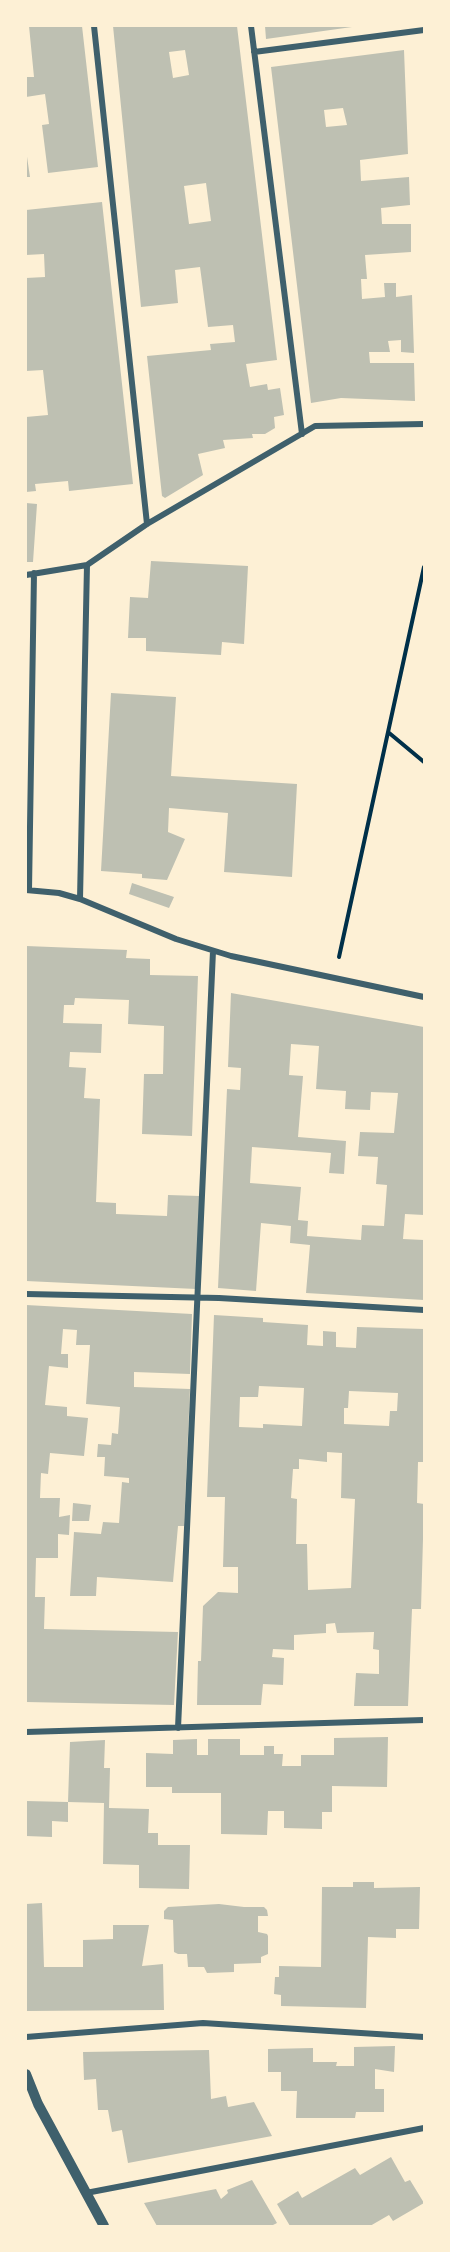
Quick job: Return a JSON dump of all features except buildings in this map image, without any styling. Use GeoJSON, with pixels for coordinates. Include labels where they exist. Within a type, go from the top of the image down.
{"type":"FeatureCollection","features":[{"type":"Feature","properties":{"kind":"street"},"geometry":{"type":"LineString","coordinates":[[94,26],[147,524]]}},
{"type":"Feature","properties":{"kind":"street"},"geometry":{"type":"LineString","coordinates":[[251,26],[302,434]]}},
{"type":"Feature","properties":{"kind":"street"},"geometry":{"type":"LineString","coordinates":[[255,52],[424,30]]}},
{"type":"Feature","properties":{"kind":"street"},"geometry":{"type":"LineString","coordinates":[[26,575],[87,565],[147,524],[315,426],[424,424]]}},
{"type":"Feature","properties":{"kind":"street"},"geometry":{"type":"LineString","coordinates":[[80,899],[87,565]]}},
{"type":"Feature","properties":{"kind":"street"},"geometry":{"type":"LineString","coordinates":[[34,573],[27,890],[59,893],[80,899],[176,939],[231,956],[424,997]]}},
{"type":"Feature","properties":{"kind":"street"},"geometry":{"type":"LineString","coordinates":[[178,1728],[213,951]]}},
{"type":"Feature","properties":{"kind":"street"},"geometry":{"type":"LineString","coordinates":[[26,1294],[198,1298],[424,1310]]}},
{"type":"Feature","properties":{"kind":"street"},"geometry":{"type":"LineString","coordinates":[[26,1732],[424,1720]]}},
{"type":"Feature","properties":{"kind":"street"},"geometry":{"type":"LineString","coordinates":[[26,2037],[203,2023],[424,2037]]}},
{"type":"Feature","properties":{"kind":"street"},"geometry":{"type":"LineString","coordinates":[[26,2074],[38,2104],[104,2226]]}},
{"type":"Feature","properties":{"kind":"street"},"geometry":{"type":"LineString","coordinates":[[86,2193],[424,2128]]}},
{"type":"Feature","properties":{"kind":"path"},"geometry":{"type":"LineString","coordinates":[[334,978],[424,567]]}},
{"type":"Feature","properties":{"kind":"path"},"geometry":{"type":"LineString","coordinates":[[388,732],[424,762]]}}]}
